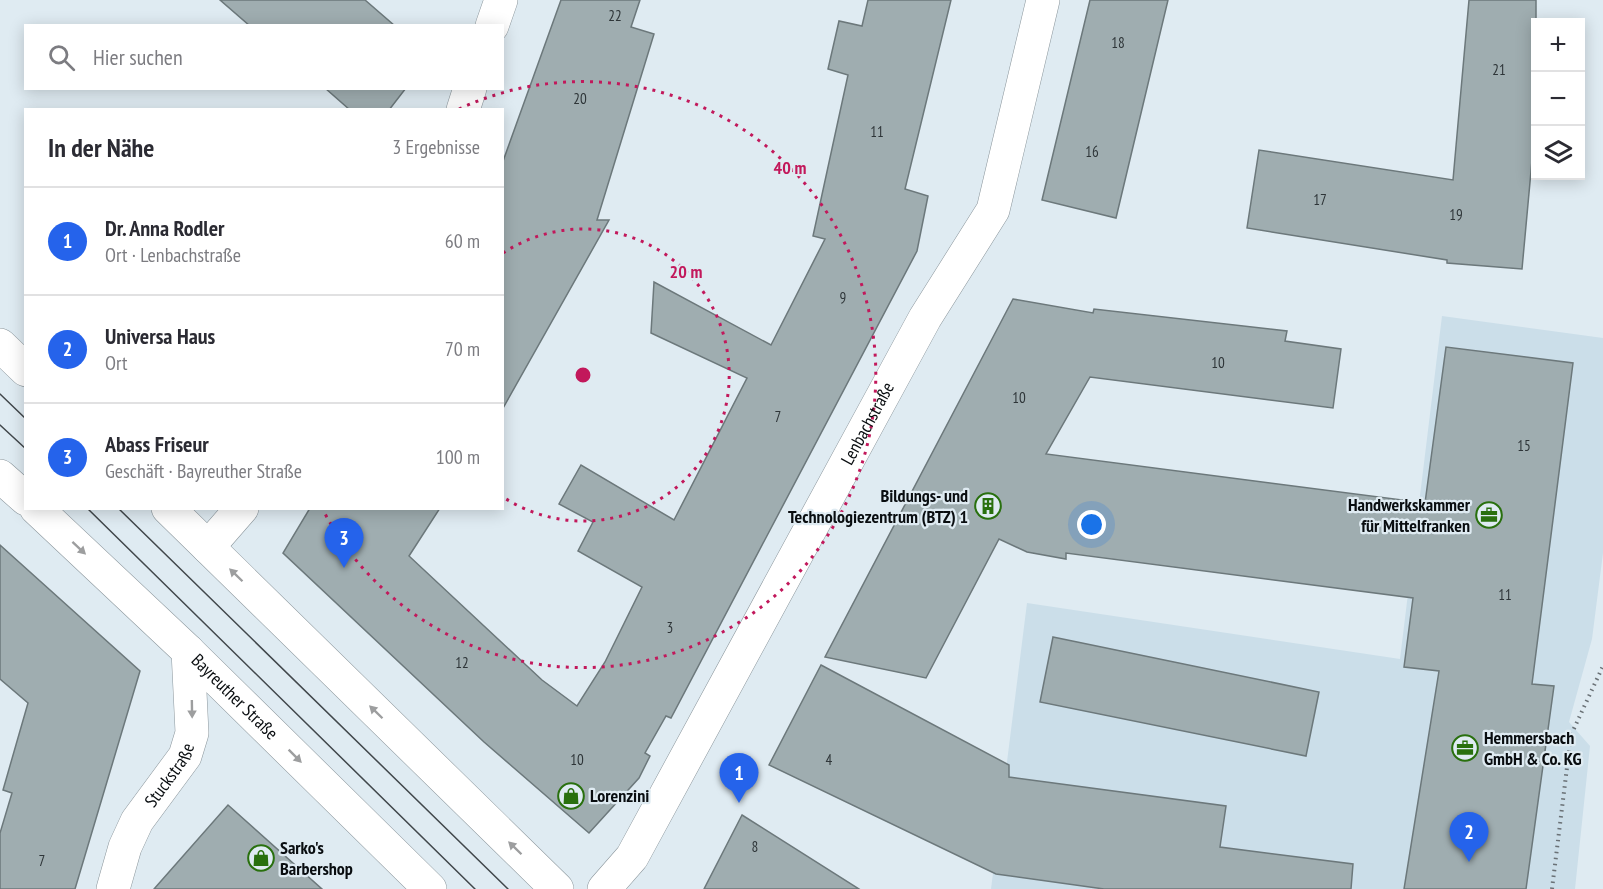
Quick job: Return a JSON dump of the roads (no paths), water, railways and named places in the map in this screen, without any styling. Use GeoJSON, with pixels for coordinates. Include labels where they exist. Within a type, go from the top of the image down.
{"type":"FeatureCollection","features":[{"type":"Feature","properties":{"kind":"street"},"geometry":{"type":"LineString","coordinates":[[493,24],[501,0]]}},
{"type":"Feature","properties":{"kind":"street","name":"Lenbachstraße"},"geometry":{"type":"LineString","coordinates":[[604,889],[632,858],[925,318],[993,210],[1043,0]]}},
{"type":"Feature","properties":{"kind":"street"},"geometry":{"type":"LineString","coordinates":[[464,108],[469,90]]}},
{"type":"Feature","properties":{"kind":"street"},"geometry":{"type":"LineString","coordinates":[[0,345],[24,368]]}},
{"type":"Feature","properties":{"kind":"street"},"geometry":{"type":"LineString","coordinates":[[0,476],[24,497]]}},
{"type":"Feature","properties":{"kind":"street","name":"Bayreuther Straße"},"geometry":{"type":"LineString","coordinates":[[38,510],[188,651],[430,889]]}},
{"type":"Feature","properties":{"kind":"street"},"geometry":{"type":"LineString","coordinates":[[170,510],[557,889]]}},
{"type":"Feature","properties":{"kind":"street"},"geometry":{"type":"LineString","coordinates":[[208,548],[240,510]]}},
{"type":"Feature","properties":{"kind":"street","name":"Stuckstraße"},"geometry":{"type":"LineString","coordinates":[[112,889],[125,847],[137,820],[185,756],[192,733],[188,651]]}},
{"type":"Feature","properties":{"kind":"tram line"},"geometry":{"type":"LineString","coordinates":[[0,394],[24,417]]}},
{"type":"Feature","properties":{"kind":"tram line"},"geometry":{"type":"LineString","coordinates":[[0,425],[24,447]]}},
{"type":"Feature","properties":{"kind":"tram line"},"geometry":{"type":"LineString","coordinates":[[89,510],[475,889]]}},
{"type":"Feature","properties":{"kind":"tram line"},"geometry":{"type":"LineString","coordinates":[[120,510],[508,889]]}},
{"type":"Feature","properties":{"kind":"place","name":"Bildungs- und Technologiezentrum (BTZ) 1"},"geometry":{"type":"Point","coordinates":[988,506]}},
{"type":"Feature","properties":{"kind":"place","name":"Handwerkskammer für Mittelfranken"},"geometry":{"type":"Point","coordinates":[1489,515]}},
{"type":"Feature","properties":{"kind":"place","name":"Abass Friseur"},"geometry":{"type":"Point","coordinates":[344,568]}},
{"type":"Feature","properties":{"kind":"place","name":"Hemmersbach GmbH & Co. KG"},"geometry":{"type":"Point","coordinates":[1465,748]}},
{"type":"Feature","properties":{"kind":"place","name":"Lorenzini"},"geometry":{"type":"Point","coordinates":[571,796]}},
{"type":"Feature","properties":{"kind":"place","name":"Dr. Anna Rodler"},"geometry":{"type":"Point","coordinates":[739,803]}},
{"type":"Feature","properties":{"kind":"place","name":"Sarko's Barbershop"},"geometry":{"type":"Point","coordinates":[261,858]}},
{"type":"Feature","properties":{"kind":"place","name":"Universa Haus"},"geometry":{"type":"Point","coordinates":[1469,862]}}]}
